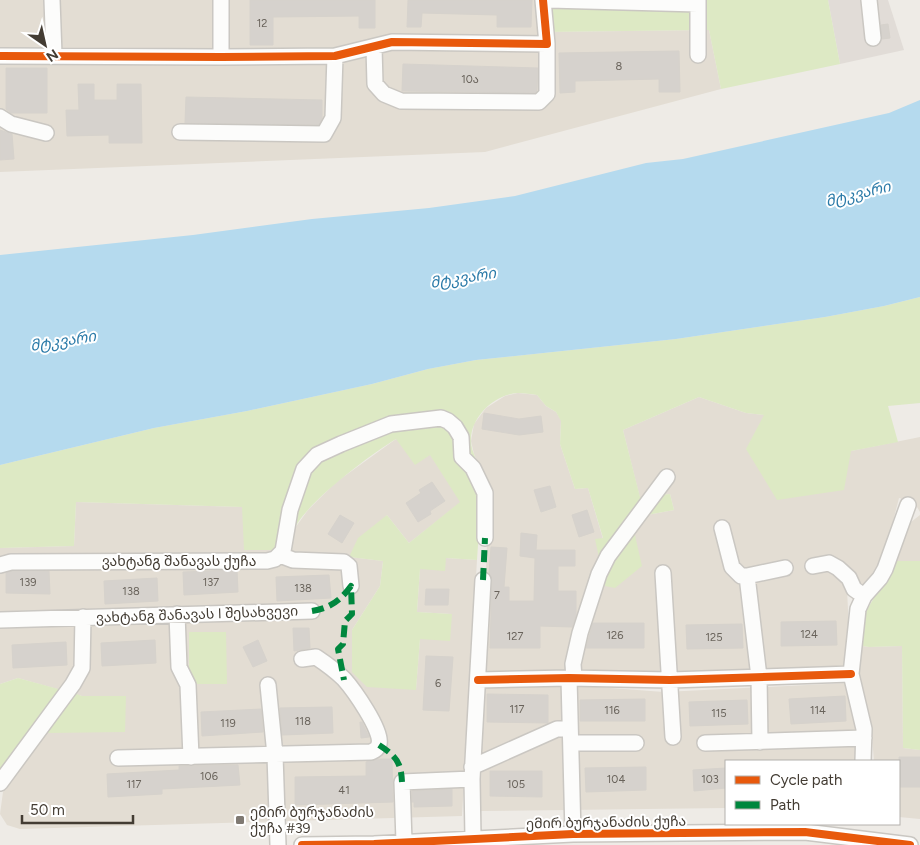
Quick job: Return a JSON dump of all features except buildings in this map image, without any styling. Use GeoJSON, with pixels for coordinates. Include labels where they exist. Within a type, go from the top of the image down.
{"type":"FeatureCollection","features":[{"type":"Feature","properties":{"kind":"street"},"geometry":{"type":"LineString","coordinates":[[52,0],[54,55]]}},
{"type":"Feature","properties":{"kind":"street"},"geometry":{"type":"LineString","coordinates":[[221,0],[221,57]]}},
{"type":"Feature","properties":{"kind":"street"},"geometry":{"type":"LineString","coordinates":[[374,47],[375,84],[384,94],[401,100],[539,102],[548,94],[547,44],[543,0]]}},
{"type":"Feature","properties":{"kind":"street"},"geometry":{"type":"LineString","coordinates":[[549,0],[698,2],[698,55]]}},
{"type":"Feature","properties":{"kind":"street"},"geometry":{"type":"LineString","coordinates":[[869,0],[873,38]]}},
{"type":"Feature","properties":{"kind":"street"},"geometry":{"type":"LineString","coordinates":[[0,56],[335,56],[392,42],[547,44]]}},
{"type":"Feature","properties":{"kind":"street"},"geometry":{"type":"LineString","coordinates":[[180,132],[324,134],[333,118],[335,56]]}},
{"type":"Feature","properties":{"kind":"street"},"geometry":{"type":"LineString","coordinates":[[0,117],[11,124],[46,134]]}},
{"type":"Feature","properties":{"kind":"street"},"geometry":{"type":"LineString","coordinates":[[351,586],[348,566],[344,562],[293,560],[280,555],[283,551],[290,510],[304,469],[317,455],[392,424],[440,418],[456,426],[461,436],[462,457],[473,468],[485,493],[485,538]]}},
{"type":"Feature","properties":{"kind":"street"},"geometry":{"type":"LineString","coordinates":[[573,834],[571,678],[579,641],[599,574],[608,556],[667,476]]}},
{"type":"Feature","properties":{"kind":"street"},"geometry":{"type":"LineString","coordinates":[[863,760],[864,729],[851,674],[858,609],[864,596],[880,578],[885,569],[908,505]]}},
{"type":"Feature","properties":{"kind":"street"},"geometry":{"type":"LineString","coordinates":[[722,528],[732,567],[741,576],[785,568]]}},
{"type":"Feature","properties":{"kind":"street","name":"ვახტანგ შანავას ქუჩა"},"geometry":{"type":"LineString","coordinates":[[0,565],[11,562],[267,561],[275,559],[280,555]]}},
{"type":"Feature","properties":{"kind":"street"},"geometry":{"type":"LineString","coordinates":[[813,566],[829,563],[838,568],[849,578],[854,589],[864,596]]}},
{"type":"Feature","properties":{"kind":"street"},"geometry":{"type":"LineString","coordinates":[[663,573],[673,738]]}},
{"type":"Feature","properties":{"kind":"street"},"geometry":{"type":"LineString","coordinates":[[747,576],[760,677],[760,742]]}},
{"type":"Feature","properties":{"kind":"street"},"geometry":{"type":"LineString","coordinates":[[473,838],[472,773],[483,580]]}},
{"type":"Feature","properties":{"kind":"street","name":"ვახტანგ შანავას I შესახვევი"},"geometry":{"type":"LineString","coordinates":[[83,617],[312,611]]}},
{"type":"Feature","properties":{"kind":"street"},"geometry":{"type":"LineString","coordinates":[[177,614],[179,667],[188,685],[191,756]]}},
{"type":"Feature","properties":{"kind":"street"},"geometry":{"type":"LineString","coordinates":[[0,620],[83,617],[82,668],[73,684],[0,783]]}},
{"type":"Feature","properties":{"kind":"street"},"geometry":{"type":"LineString","coordinates":[[118,758],[275,755],[371,752],[376,750],[379,740],[373,721],[344,680],[316,657],[302,659]]}},
{"type":"Feature","properties":{"kind":"street"},"geometry":{"type":"LineString","coordinates":[[478,680],[571,678],[670,680],[851,674]]}},
{"type":"Feature","properties":{"kind":"street"},"geometry":{"type":"LineString","coordinates":[[268,685],[275,755],[278,845]]}},
{"type":"Feature","properties":{"kind":"street"},"geometry":{"type":"LineString","coordinates":[[404,842],[402,782],[472,773],[558,729],[571,736],[636,743]]}},
{"type":"Feature","properties":{"kind":"street"},"geometry":{"type":"LineString","coordinates":[[705,744],[864,738]]}},
{"type":"Feature","properties":{"kind":"street","name":"ემირ ბურჯანაძის ქუჩა"},"geometry":{"type":"LineString","coordinates":[[302,845],[429,843],[473,838],[573,834],[805,832],[854,835],[910,845]]}},
{"type":"Feature","properties":{"kind":"shaded area"},"geometry":{"type":"Polygon","coordinates":[[[0,0],[544,0],[544,32],[709,30],[721,89],[485,152],[0,172],[0,0]]]}},
{"type":"Feature","properties":{"kind":"shaded area"},"geometry":{"type":"Polygon","coordinates":[[[828,0],[888,0],[904,50],[840,64],[828,0]]]}},
{"type":"Feature","properties":{"kind":"shaded area"},"geometry":{"type":"Polygon","coordinates":[[[518,393],[537,395],[546,406],[556,412],[561,420],[560,444],[575,489],[588,488],[603,539],[596,539],[606,586],[631,518],[674,510],[670,494],[640,498],[623,430],[699,397],[746,413],[764,415],[851,451],[920,437],[920,512],[914,502],[899,498],[884,556],[873,581],[847,589],[850,652],[845,665],[837,671],[664,674],[482,673],[489,490],[474,454],[471,441],[474,424],[486,408],[505,396],[518,393]]]}},
{"type":"Feature","properties":{"kind":"shaded area"},"geometry":{"type":"Polygon","coordinates":[[[396,439],[430,454],[461,502],[409,543],[387,515],[350,557],[383,561],[380,586],[352,630],[416,689],[420,639],[452,614],[417,612],[420,569],[446,558],[477,560],[462,816],[20,829],[7,825],[0,814],[3,792],[45,733],[126,696],[82,696],[18,678],[0,684],[0,548],[74,546],[76,502],[242,507],[292,550],[295,528],[308,510],[335,483],[396,439]]]}},
{"type":"Feature","properties":{"kind":"shaded area"},"geometry":{"type":"Polygon","coordinates":[[[920,515],[920,561],[896,561],[911,522],[920,515]]]}},
{"type":"Feature","properties":{"kind":"shaded area"},"geometry":{"type":"Polygon","coordinates":[[[857,645],[869,647],[902,646],[903,748],[920,750],[920,819],[900,817],[900,760],[874,760],[871,725],[851,674],[857,645]]]}},
{"type":"Feature","properties":{"kind":"shaded area"},"geometry":{"type":"Polygon","coordinates":[[[847,683],[857,732],[856,760],[725,760],[725,808],[480,811],[484,688],[557,684],[664,692],[847,683]]]}},
{"type":"Feature","properties":{"kind":"green space"},"geometry":{"type":"Polygon","coordinates":[[[544,0],[828,0],[840,64],[721,89],[709,30],[544,32],[544,0]]]}},
{"type":"Feature","properties":{"kind":"green space"},"geometry":{"type":"Polygon","coordinates":[[[920,297],[920,403],[888,406],[898,442],[851,451],[844,490],[777,500],[746,449],[764,415],[746,413],[699,397],[623,430],[640,497],[670,494],[674,510],[631,518],[642,566],[615,588],[605,586],[595,539],[603,538],[588,488],[575,489],[560,444],[561,421],[556,412],[546,406],[537,395],[509,394],[493,402],[479,416],[472,432],[471,441],[480,475],[477,560],[446,558],[445,571],[420,569],[417,612],[452,614],[450,641],[420,639],[416,690],[367,687],[352,672],[352,630],[380,586],[383,561],[349,557],[358,538],[387,515],[409,543],[460,502],[430,455],[415,465],[396,439],[356,467],[312,505],[295,528],[292,550],[244,550],[242,507],[76,502],[74,546],[0,548],[0,465],[154,428],[247,411],[372,384],[428,369],[476,360],[676,339],[825,317],[920,297]]]}},
{"type":"Feature","properties":{"kind":"green space"},"geometry":{"type":"Polygon","coordinates":[[[896,561],[920,561],[920,750],[903,748],[902,646],[869,647],[857,645],[865,613],[896,561]]]}},
{"type":"Feature","properties":{"kind":"green space"},"geometry":{"type":"Polygon","coordinates":[[[189,632],[226,632],[227,684],[197,684],[189,672],[189,632]]]}},
{"type":"Feature","properties":{"kind":"green space"},"geometry":{"type":"Polygon","coordinates":[[[18,678],[62,690],[0,775],[0,684],[18,678]]]}},
{"type":"Feature","properties":{"kind":"green space"},"geometry":{"type":"Polygon","coordinates":[[[74,693],[82,696],[126,696],[125,732],[45,733],[74,693]]]}},
{"type":"Feature","properties":{"kind":"water","name":"მტკვარი"},"geometry":{"type":"Polygon","coordinates":[[[920,100],[920,297],[825,317],[676,339],[476,360],[428,369],[372,384],[247,411],[154,428],[0,465],[0,255],[193,235],[312,219],[429,208],[515,196],[646,163],[683,159],[889,113],[920,100]]]}},
{"type":"Feature","properties":{"kind":"marked path"},"geometry":{"type":"LineString","coordinates":[[483,580],[485,538]]}},
{"type":"Feature","properties":{"kind":"marked path"},"geometry":{"type":"LineString","coordinates":[[312,611],[334,603],[351,586],[352,614],[345,621],[343,644],[338,649],[344,680]]}},
{"type":"Feature","properties":{"kind":"marked path"},"geometry":{"type":"LineString","coordinates":[[379,745],[390,753],[399,764],[402,782]]}},
{"type":"Feature","properties":{"kind":"cycle path"},"geometry":{"type":"LineString","coordinates":[[0,56],[335,56],[392,42],[547,44],[543,0]]}},
{"type":"Feature","properties":{"kind":"cycle path"},"geometry":{"type":"LineString","coordinates":[[478,680],[569,678],[670,680],[851,674]]}},
{"type":"Feature","properties":{"kind":"cycle path"},"geometry":{"type":"LineString","coordinates":[[302,845],[374,844],[573,834],[805,832],[910,845]]}},
{"type":"Feature","properties":{"kind":"place","name":"ემირ ბურჯანაძის ქუჩა #39"},"geometry":{"type":"Point","coordinates":[240,820]}}]}
